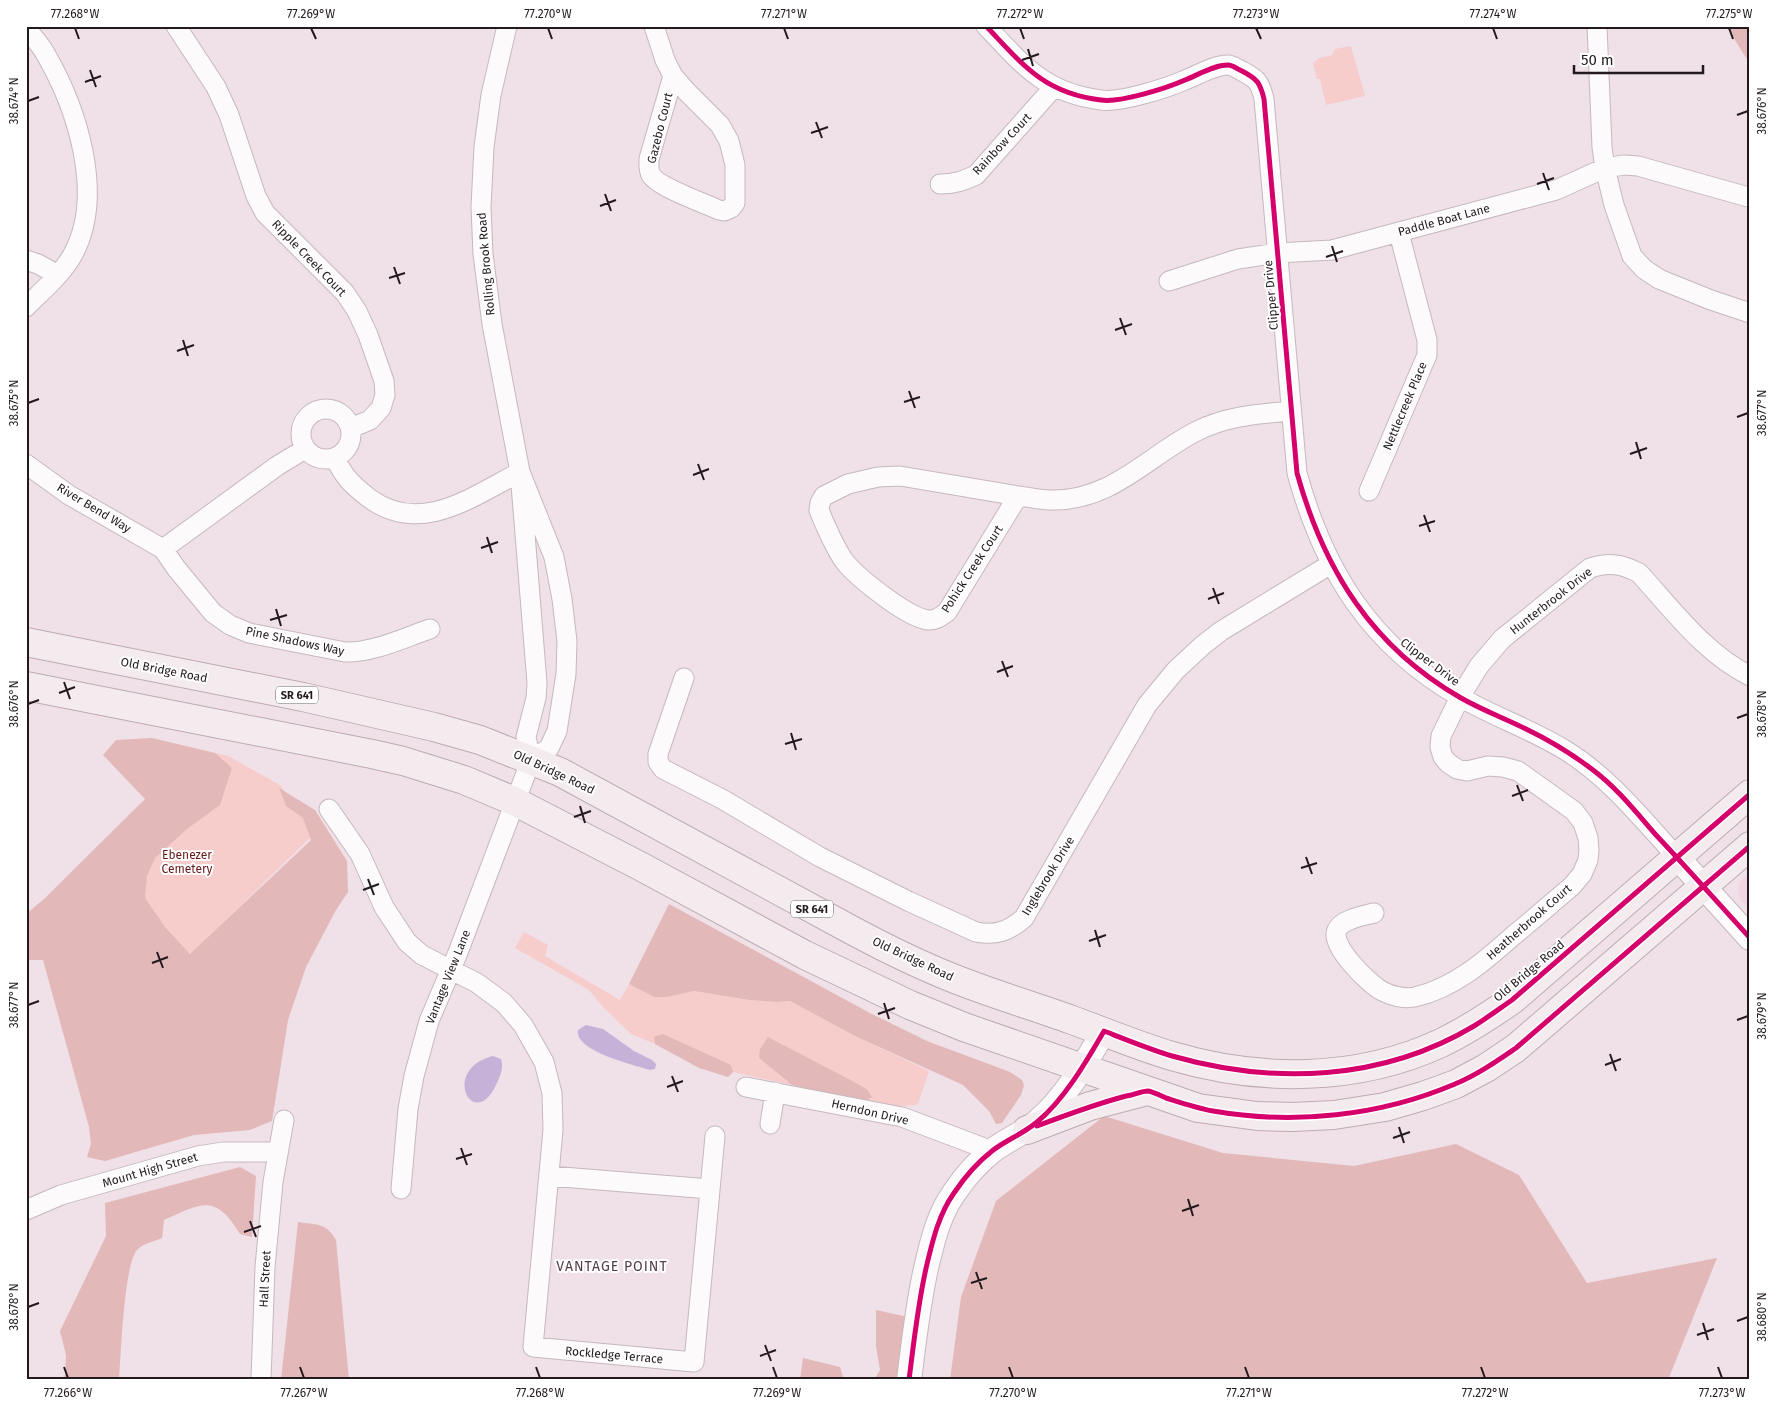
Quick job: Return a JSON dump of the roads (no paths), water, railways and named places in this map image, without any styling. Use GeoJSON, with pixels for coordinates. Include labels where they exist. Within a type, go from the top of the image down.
{"type":"FeatureCollection","features":[{"type":"Feature","properties":{"kind":"main road","name":"Old Bridge Road"},"geometry":{"type":"LineString","coordinates":[[26,642],[304,697],[434,727],[480,740],[560,772],[846,928],[894,952],[956,979],[1171,1056],[1259,1074],[1329,1073],[1367,1067],[1404,1057],[1440,1044],[1474,1026],[1512,1000],[1750,794]]}},
{"type":"Feature","properties":{"kind":"main road"},"geometry":{"type":"LineString","coordinates":[[26,686],[396,759],[464,780],[514,801],[857,981],[910,1005],[964,1027],[1198,1108],[1257,1116],[1292,1118],[1334,1115],[1385,1107],[1456,1084],[1486,1068],[1516,1048],[1750,846]]}},
{"type":"Feature","properties":{"kind":"main road"},"geometry":{"type":"LineString","coordinates":[[1027,1130],[1101,1103],[1147,1091]]}},
{"type":"Feature","properties":{"kind":"street","name":"Ripple Creek Court"},"geometry":{"type":"LineString","coordinates":[[176,26],[216,88],[229,115],[256,196],[265,213],[345,293],[357,311],[364,327],[384,381],[385,395],[381,408],[370,420],[351,428]]}},
{"type":"Feature","properties":{"kind":"street","name":"Rolling Brook Road"},"geometry":{"type":"LineString","coordinates":[[507,26],[491,95],[484,147],[481,207],[483,254],[492,324],[520,472],[537,683],[533,711],[526,737],[531,760]]}},
{"type":"Feature","properties":{"kind":"street","name":"Gazebo Court"},"geometry":{"type":"LineString","coordinates":[[654,26],[665,60],[673,76],[720,126],[729,141],[735,166],[735,203],[731,208],[724,211],[659,183],[651,175],[648,166],[649,159],[673,76]]}},
{"type":"Feature","properties":{"kind":"street"},"geometry":{"type":"LineString","coordinates":[[986,26],[1030,73],[1054,87]]}},
{"type":"Feature","properties":{"kind":"street"},"geometry":{"type":"LineString","coordinates":[[1598,26],[1601,129],[1605,168],[1614,205],[1632,256],[1644,269],[1659,279],[1750,313]]}},
{"type":"Feature","properties":{"kind":"street"},"geometry":{"type":"LineString","coordinates":[[26,28],[44,52],[62,87],[84,154],[88,180],[88,204],[84,227],[71,257],[58,275],[26,307]]}},
{"type":"Feature","properties":{"kind":"street","name":"Clipper Drive"},"geometry":{"type":"LineString","coordinates":[[1054,87],[1076,96],[1103,101],[1141,95],[1182,82],[1218,66],[1230,65],[1256,79],[1261,87],[1264,99],[1296,473],[1308,512],[1330,564],[1353,600],[1382,637],[1412,664],[1460,697],[1495,716],[1525,728],[1565,750],[1595,771],[1621,796],[1750,938]]}},
{"type":"Feature","properties":{"kind":"street","name":"Rainbow Court"},"geometry":{"type":"LineString","coordinates":[[940,184],[963,182],[976,175],[1054,87]]}},
{"type":"Feature","properties":{"kind":"street","name":"Paddle Boat Lane"},"geometry":{"type":"LineString","coordinates":[[1169,281],[1238,259],[1277,253],[1332,250],[1556,190],[1605,168],[1624,165],[1638,166],[1748,197]]}},
{"type":"Feature","properties":{"kind":"street","name":"Nettlecreek Place"},"geometry":{"type":"LineString","coordinates":[[1370,491],[1426,355],[1427,340],[1399,232]]}},
{"type":"Feature","properties":{"kind":"street"},"geometry":{"type":"LineString","coordinates":[[26,260],[58,275]]}},
{"type":"Feature","properties":{"kind":"street"},"geometry":{"type":"LineString","coordinates":[[330,408],[337,411],[348,421],[351,428],[347,448],[336,458],[319,458],[305,449],[301,442],[301,427],[308,415],[315,411],[330,408]]}},
{"type":"Feature","properties":{"kind":"street","name":"Pohick Creek Court"},"geometry":{"type":"LineString","coordinates":[[1018,496],[947,612],[939,618],[929,620],[921,619],[889,600],[844,562],[819,510],[824,496],[848,484],[878,477],[900,476],[1053,500],[1076,498],[1098,492],[1115,484],[1196,431],[1240,416],[1291,411]]}},
{"type":"Feature","properties":{"kind":"street"},"geometry":{"type":"LineString","coordinates":[[163,549],[277,466],[305,449]]}},
{"type":"Feature","properties":{"kind":"street"},"geometry":{"type":"LineString","coordinates":[[336,458],[343,474],[361,492],[389,510],[407,514],[427,514],[445,510],[520,472]]}},
{"type":"Feature","properties":{"kind":"street","name":"River Bend Way"},"geometry":{"type":"LineString","coordinates":[[26,464],[69,496],[163,549]]}},
{"type":"Feature","properties":{"kind":"street","name":"Rolling Brook Road"},"geometry":{"type":"LineString","coordinates":[[514,801],[531,760],[549,748],[557,730],[566,674],[567,641],[554,556],[520,472]]}},
{"type":"Feature","properties":{"kind":"street","name":"Pine Shadows Way"},"geometry":{"type":"LineString","coordinates":[[163,549],[213,613],[230,625],[249,633],[345,652],[354,652],[373,648],[430,629]]}},
{"type":"Feature","properties":{"kind":"street","name":"Inglebrook Drive"},"geometry":{"type":"LineString","coordinates":[[684,678],[658,754],[658,762],[663,769],[722,799],[820,857],[908,901],[976,932],[987,934],[1000,933],[1014,927],[1024,918],[1147,705],[1176,670],[1221,631],[1330,564]]}},
{"type":"Feature","properties":{"kind":"street","name":"Hunterbrook Drive"},"geometry":{"type":"LineString","coordinates":[[1460,697],[1479,666],[1502,640],[1579,576],[1590,568],[1604,564],[1617,564],[1639,573],[1709,649],[1728,664],[1750,676]]}},
{"type":"Feature","properties":{"kind":"street","name":"Heatherbrook Court"},"geometry":{"type":"LineString","coordinates":[[1374,912],[1343,923],[1337,929],[1335,935],[1341,952],[1373,986],[1383,992],[1397,996],[1412,997],[1430,992],[1456,980],[1481,964],[1572,886],[1582,874],[1588,860],[1588,838],[1583,823],[1574,811],[1529,778],[1503,767],[1488,766],[1467,771],[1457,769],[1443,757],[1440,746],[1441,736],[1460,697]]}},
{"type":"Feature","properties":{"kind":"street","name":"Vantage View Lane"},"geometry":{"type":"LineString","coordinates":[[401,1189],[408,1109],[414,1076],[432,1012],[452,968],[490,872],[514,801]]}},
{"type":"Feature","properties":{"kind":"street"},"geometry":{"type":"LineString","coordinates":[[329,809],[360,854],[384,907],[407,942],[422,955],[452,968]]}},
{"type":"Feature","properties":{"kind":"street","name":"Rockledge Terrace"},"geometry":{"type":"LineString","coordinates":[[452,968],[477,983],[510,1009],[531,1036],[544,1062],[550,1082],[553,1104],[553,1130],[533,1347],[694,1362],[715,1136]]}},
{"type":"Feature","properties":{"kind":"street"},"geometry":{"type":"LineString","coordinates":[[909,1380],[918,1303],[933,1239],[942,1213],[953,1194],[971,1171],[992,1151],[1027,1130],[1050,1110],[1081,1068],[1104,1031]]}},
{"type":"Feature","properties":{"kind":"street","name":"Herndon Drive"},"geometry":{"type":"LineString","coordinates":[[746,1087],[902,1118],[992,1151]]}},
{"type":"Feature","properties":{"kind":"street"},"geometry":{"type":"LineString","coordinates":[[770,1124],[775,1092]]}},
{"type":"Feature","properties":{"kind":"street","name":"Hall Street"},"geometry":{"type":"LineString","coordinates":[[261,1380],[265,1267],[273,1182],[284,1120]]}},
{"type":"Feature","properties":{"kind":"street","name":"Mount High Street"},"geometry":{"type":"LineString","coordinates":[[26,1210],[61,1195],[198,1156],[223,1152],[278,1152]]}},
{"type":"Feature","properties":{"kind":"street"},"geometry":{"type":"LineString","coordinates":[[550,1176],[710,1189]]}},
{"type":"Feature","properties":{"kind":"district","name":"VANTAGE POINT"},"geometry":{"type":"Point","coordinates":[612,1266]}},
{"type":"Feature","properties":{"kind":"park label","name":"Ebenezer Cemetery"},"geometry":{"type":"Point","coordinates":[187,862]}}]}
